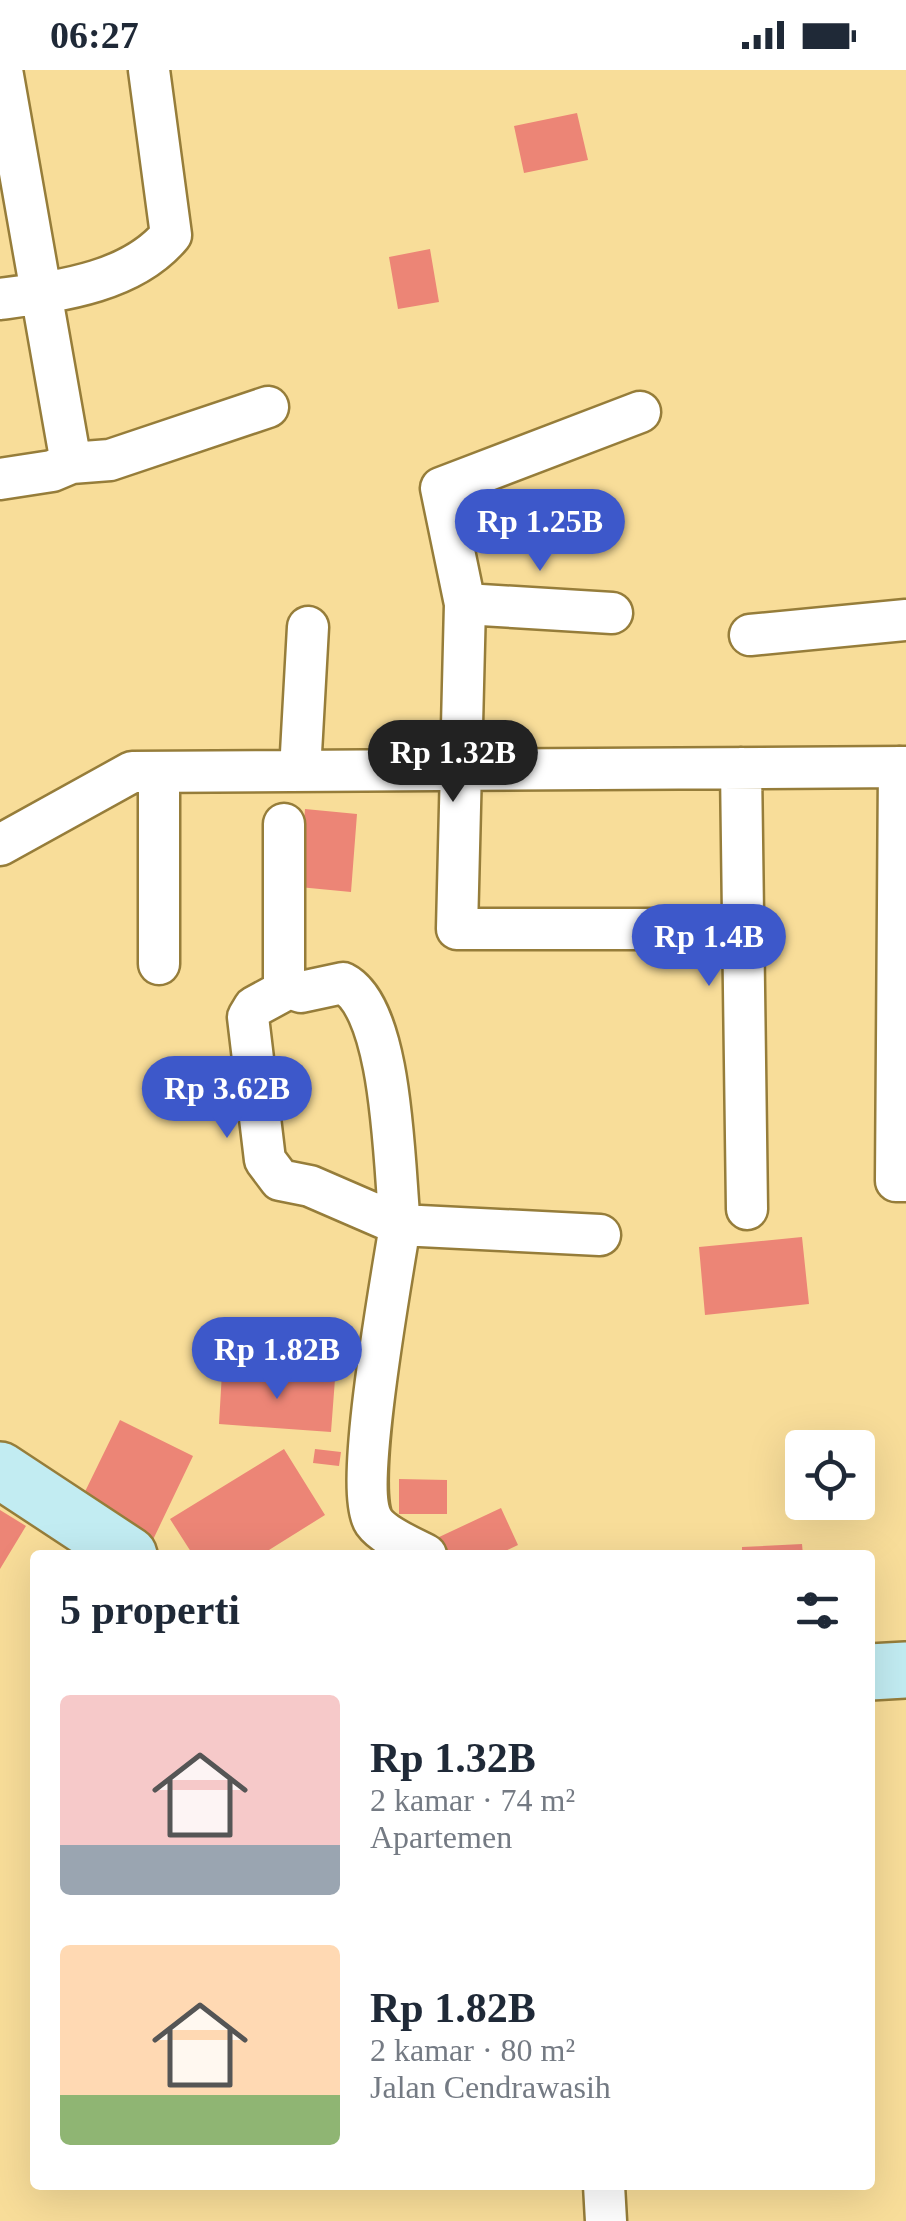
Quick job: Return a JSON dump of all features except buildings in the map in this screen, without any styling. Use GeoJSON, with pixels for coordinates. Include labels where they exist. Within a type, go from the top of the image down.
{"type":"FeatureCollection","features":[{"type":"Feature","properties":{"kind":"street"},"geometry":{"type":"LineString","coordinates":[[2,70],[70,463]]}},
{"type":"Feature","properties":{"kind":"street"},"geometry":{"type":"LineString","coordinates":[[0,300],[126,271],[155,254],[170,235],[149,70]]}},
{"type":"Feature","properties":{"kind":"street"},"geometry":{"type":"LineString","coordinates":[[0,479],[52,471],[70,463],[110,460],[268,407]]}},
{"type":"Feature","properties":{"kind":"street"},"geometry":{"type":"LineString","coordinates":[[640,412],[440,488],[465,604],[457,929],[743,929]]}},
{"type":"Feature","properties":{"kind":"street"},"geometry":{"type":"LineString","coordinates":[[465,604],[612,614]]}},
{"type":"Feature","properties":{"kind":"street"},"geometry":{"type":"LineString","coordinates":[[750,635],[906,620]]}},
{"type":"Feature","properties":{"kind":"street"},"geometry":{"type":"LineString","coordinates":[[300,771],[308,628]]}},
{"type":"Feature","properties":{"kind":"street"},"geometry":{"type":"LineString","coordinates":[[0,845],[132,772],[902,767],[896,1181],[906,1181]]}},
{"type":"Feature","properties":{"kind":"street"},"geometry":{"type":"LineString","coordinates":[[740,768],[748,1209]]}},
{"type":"Feature","properties":{"kind":"street"},"geometry":{"type":"LineString","coordinates":[[159,772],[159,964]]}},
{"type":"Feature","properties":{"kind":"street"},"geometry":{"type":"LineString","coordinates":[[284,824],[282,949],[289,988]]}},
{"type":"Feature","properties":{"kind":"street"},"geometry":{"type":"LineString","coordinates":[[418,1550],[375,1524],[368,1509],[373,1410],[400,1225],[387,1078],[376,1033],[360,1001],[343,983],[302,992],[289,988],[254,1007],[248,1017],[247,1036],[268,1170],[280,1180],[310,1186],[400,1225],[600,1236]]}},
{"type":"Feature","properties":{"kind":"street"},"geometry":{"type":"LineString","coordinates":[[0,1470],[120,1550]]}},
{"type":"Feature","properties":{"kind":"street"},"geometry":{"type":"LineString","coordinates":[[875,1672],[906,1670]]}},
{"type":"Feature","properties":{"kind":"street"},"geometry":{"type":"LineString","coordinates":[[604,2190],[606,2221]]}}]}
